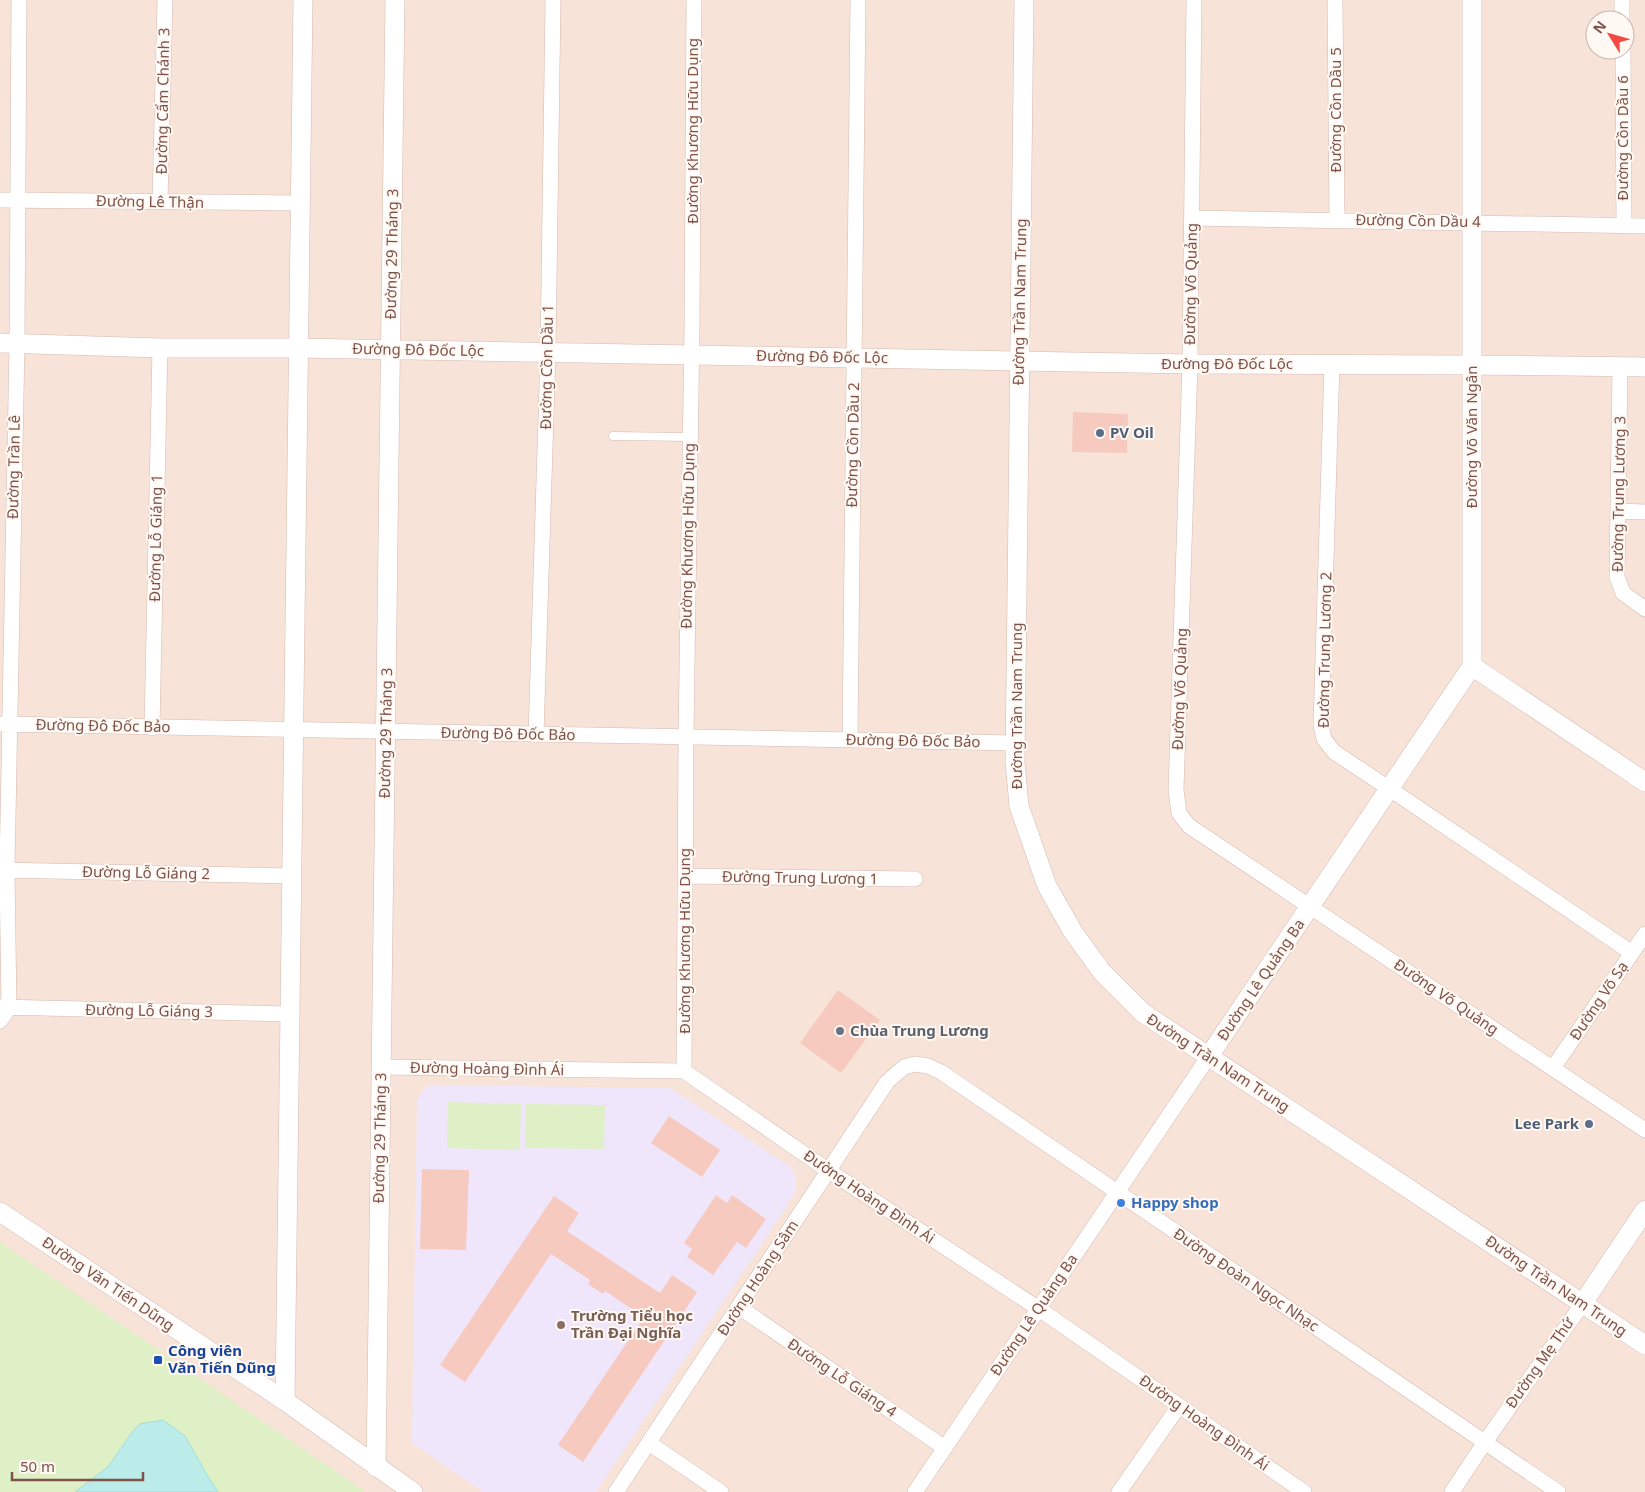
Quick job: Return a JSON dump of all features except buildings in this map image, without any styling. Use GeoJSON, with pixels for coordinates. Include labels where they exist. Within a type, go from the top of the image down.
{"type":"FeatureCollection","features":[{"type":"Feature","properties":{"kind":"street","name":"Đường Trần Lê"},"geometry":{"type":"LineString","coordinates":[[4,1008],[4,724],[8,343],[18,200],[19,0]]}},
{"type":"Feature","properties":{"kind":"street","name":"Đường Cẩm Chánh 3"},"geometry":{"type":"LineString","coordinates":[[160,202],[165,0]]}},
{"type":"Feature","properties":{"kind":"street"},"geometry":{"type":"LineString","coordinates":[[285,1401],[303,0]]}},
{"type":"Feature","properties":{"kind":"street","name":"Đường 29 Tháng 3"},"geometry":{"type":"LineString","coordinates":[[376,1467],[395,0]]}},
{"type":"Feature","properties":{"kind":"street","name":"Đường Cồn Dầu 1"},"geometry":{"type":"LineString","coordinates":[[536,734],[548,353],[553,0]]}},
{"type":"Feature","properties":{"kind":"street","name":"Đường Khương Hữu Dụng"},"geometry":{"type":"LineString","coordinates":[[684,1071],[694,0]]}},
{"type":"Feature","properties":{"kind":"street","name":"Đường Cồn Dầu 2"},"geometry":{"type":"LineString","coordinates":[[850,740],[858,0]]}},
{"type":"Feature","properties":{"kind":"street","name":"Đường Trần Nam Trung"},"geometry":{"type":"LineString","coordinates":[[1024,0],[1015,762],[1019,806],[1047,886],[1073,932],[1102,972],[1143,1013],[1645,1345]]}},
{"type":"Feature","properties":{"kind":"street","name":"Đường Võ Quảng"},"geometry":{"type":"LineString","coordinates":[[1194,0],[1190,364],[1176,790],[1179,813],[1189,826],[1645,1130]]}},
{"type":"Feature","properties":{"kind":"street","name":"Đường Cồn Dầu 5"},"geometry":{"type":"LineString","coordinates":[[1335,0],[1337,220]]}},
{"type":"Feature","properties":{"kind":"street","name":"Đường Võ Văn Ngân"},"geometry":{"type":"LineString","coordinates":[[1472,0],[1472,666]]}},
{"type":"Feature","properties":{"kind":"street","name":"Đường Cồn Dầu 6"},"geometry":{"type":"LineString","coordinates":[[1623,60],[1624,225]]}},
{"type":"Feature","properties":{"kind":"street","name":"Đường Lê Thận"},"geometry":{"type":"LineString","coordinates":[[0,200],[300,203]]}},
{"type":"Feature","properties":{"kind":"street","name":"Đường Cồn Dầu 4"},"geometry":{"type":"LineString","coordinates":[[1192,218],[1645,226]]}},
{"type":"Feature","properties":{"kind":"street","name":"Đường Đô Đốc Lộc"},"geometry":{"type":"LineString","coordinates":[[8,343],[160,348],[298,348],[1190,364],[1472,364],[1645,367]]}},
{"type":"Feature","properties":{"kind":"street","name":"Đường Lỗ Giáng 1"},"geometry":{"type":"LineString","coordinates":[[152,728],[160,348]]}},
{"type":"Feature","properties":{"kind":"street","name":"Đường Trung Lương 2"},"geometry":{"type":"LineString","coordinates":[[1332,364],[1322,724],[1324,739],[1334,752],[1390,788],[1632,954]]}},
{"type":"Feature","properties":{"kind":"street","name":"Đường Trung Lương 3"},"geometry":{"type":"LineString","coordinates":[[1620,366],[1617,577],[1623,593],[1645,609]]}},
{"type":"Feature","properties":{"kind":"street"},"geometry":{"type":"LineString","coordinates":[[1618,511],[1645,512]]}},
{"type":"Feature","properties":{"kind":"street"},"geometry":{"type":"LineString","coordinates":[[1472,666],[1645,782]]}},
{"type":"Feature","properties":{"kind":"street","name":"Đường Lê Quảng Ba"},"geometry":{"type":"LineString","coordinates":[[915,1492],[1472,666]]}},
{"type":"Feature","properties":{"kind":"street","name":"Đường Đô Đốc Bảo"},"geometry":{"type":"LineString","coordinates":[[4,724],[1015,743]]}},
{"type":"Feature","properties":{"kind":"street","name":"Đường Lỗ Giáng 2"},"geometry":{"type":"LineString","coordinates":[[4,870],[292,876]]}},
{"type":"Feature","properties":{"kind":"street","name":"Đường Trung Lương 1"},"geometry":{"type":"LineString","coordinates":[[685,876],[915,879]]}},
{"type":"Feature","properties":{"kind":"street","name":"Đường Võ Sạ"},"geometry":{"type":"LineString","coordinates":[[1553,1068],[1645,934]]}},
{"type":"Feature","properties":{"kind":"street"},"geometry":{"type":"LineString","coordinates":[[0,1021],[4,1008]]}},
{"type":"Feature","properties":{"kind":"street","name":"Đường Lỗ Giáng 3"},"geometry":{"type":"LineString","coordinates":[[4,1008],[290,1014]]}},
{"type":"Feature","properties":{"kind":"street","name":"Đường Đoàn Ngọc Nhạc"},"geometry":{"type":"LineString","coordinates":[[904,1067],[915,1064],[928,1066],[941,1072],[1558,1492]]}},
{"type":"Feature","properties":{"kind":"street","name":"Đường Hoàng Đình Ái"},"geometry":{"type":"LineString","coordinates":[[381,1067],[684,1071],[829,1171],[1038,1309],[1179,1406],[1293,1489]]}},
{"type":"Feature","properties":{"kind":"street","name":"Đường Hoàng Sâm"},"geometry":{"type":"LineString","coordinates":[[616,1492],[880,1091],[904,1067]]}},
{"type":"Feature","properties":{"kind":"street","name":"Đường Mẹ Thứ"},"geometry":{"type":"LineString","coordinates":[[1452,1492],[1645,1210]]}},
{"type":"Feature","properties":{"kind":"street","name":"Đường Văn Tiến Dũng"},"geometry":{"type":"LineString","coordinates":[[0,1212],[285,1401],[413,1492]]}},
{"type":"Feature","properties":{"kind":"street","name":"Đường Lỗ Giáng 4"},"geometry":{"type":"LineString","coordinates":[[739,1307],[945,1448]]}},
{"type":"Feature","properties":{"kind":"street"},"geometry":{"type":"LineString","coordinates":[[1119,1492],[1179,1406]]}},
{"type":"Feature","properties":{"kind":"street"},"geometry":{"type":"LineString","coordinates":[[649,1443],[721,1492]]}},
{"type":"Feature","properties":{"kind":"lane"},"geometry":{"type":"LineString","coordinates":[[613,436],[689,437]]}},
{"type":"Feature","properties":{"kind":"shaded area"},"geometry":{"type":"Polygon","coordinates":[[[0,0],[1645,0],[1645,1492],[0,1492],[0,0]]]}},
{"type":"Feature","properties":{"kind":"shaded area","name":"Trường Tiểu học Trần Đại Nghĩa"},"geometry":{"type":"Polygon","coordinates":[[[428,1085],[670,1088],[789,1166],[796,1176],[796,1189],[787,1206],[596,1492],[483,1492],[412,1443],[417,1102],[420,1094],[428,1085]]]}},
{"type":"Feature","properties":{"kind":"green space"},"geometry":{"type":"Polygon","coordinates":[[[448,1102],[521,1104],[520,1150],[447,1148],[448,1102]]]}},
{"type":"Feature","properties":{"kind":"green space"},"geometry":{"type":"Polygon","coordinates":[[[526,1104],[605,1105],[604,1149],[525,1148],[526,1104]]]}},
{"type":"Feature","properties":{"kind":"green space"},"geometry":{"type":"Polygon","coordinates":[[[0,1242],[366,1492],[0,1492],[0,1242]]]}},
{"type":"Feature","properties":{"kind":"water"},"geometry":{"type":"Polygon","coordinates":[[[163,1420],[185,1436],[218,1492],[75,1492],[108,1467],[140,1424],[163,1420]]]}},
{"type":"Feature","properties":{"kind":"place","name":"PV Oil"},"geometry":{"type":"Point","coordinates":[1100,433]}},
{"type":"Feature","properties":{"kind":"place","name":"Chùa Trung Lương"},"geometry":{"type":"Point","coordinates":[840,1031]}},
{"type":"Feature","properties":{"kind":"place","name":"Lee Park"},"geometry":{"type":"Point","coordinates":[1589,1124]}},
{"type":"Feature","properties":{"kind":"place","name":"Happy shop"},"geometry":{"type":"Point","coordinates":[1121,1203]}},
{"type":"Feature","properties":{"kind":"place","name":"Trường Tiểu học Trần Đại Nghĩa"},"geometry":{"type":"Point","coordinates":[561,1325]}},
{"type":"Feature","properties":{"kind":"place","name":"Công viên Văn Tiến Dũng"},"geometry":{"type":"Point","coordinates":[158,1360]}}]}
